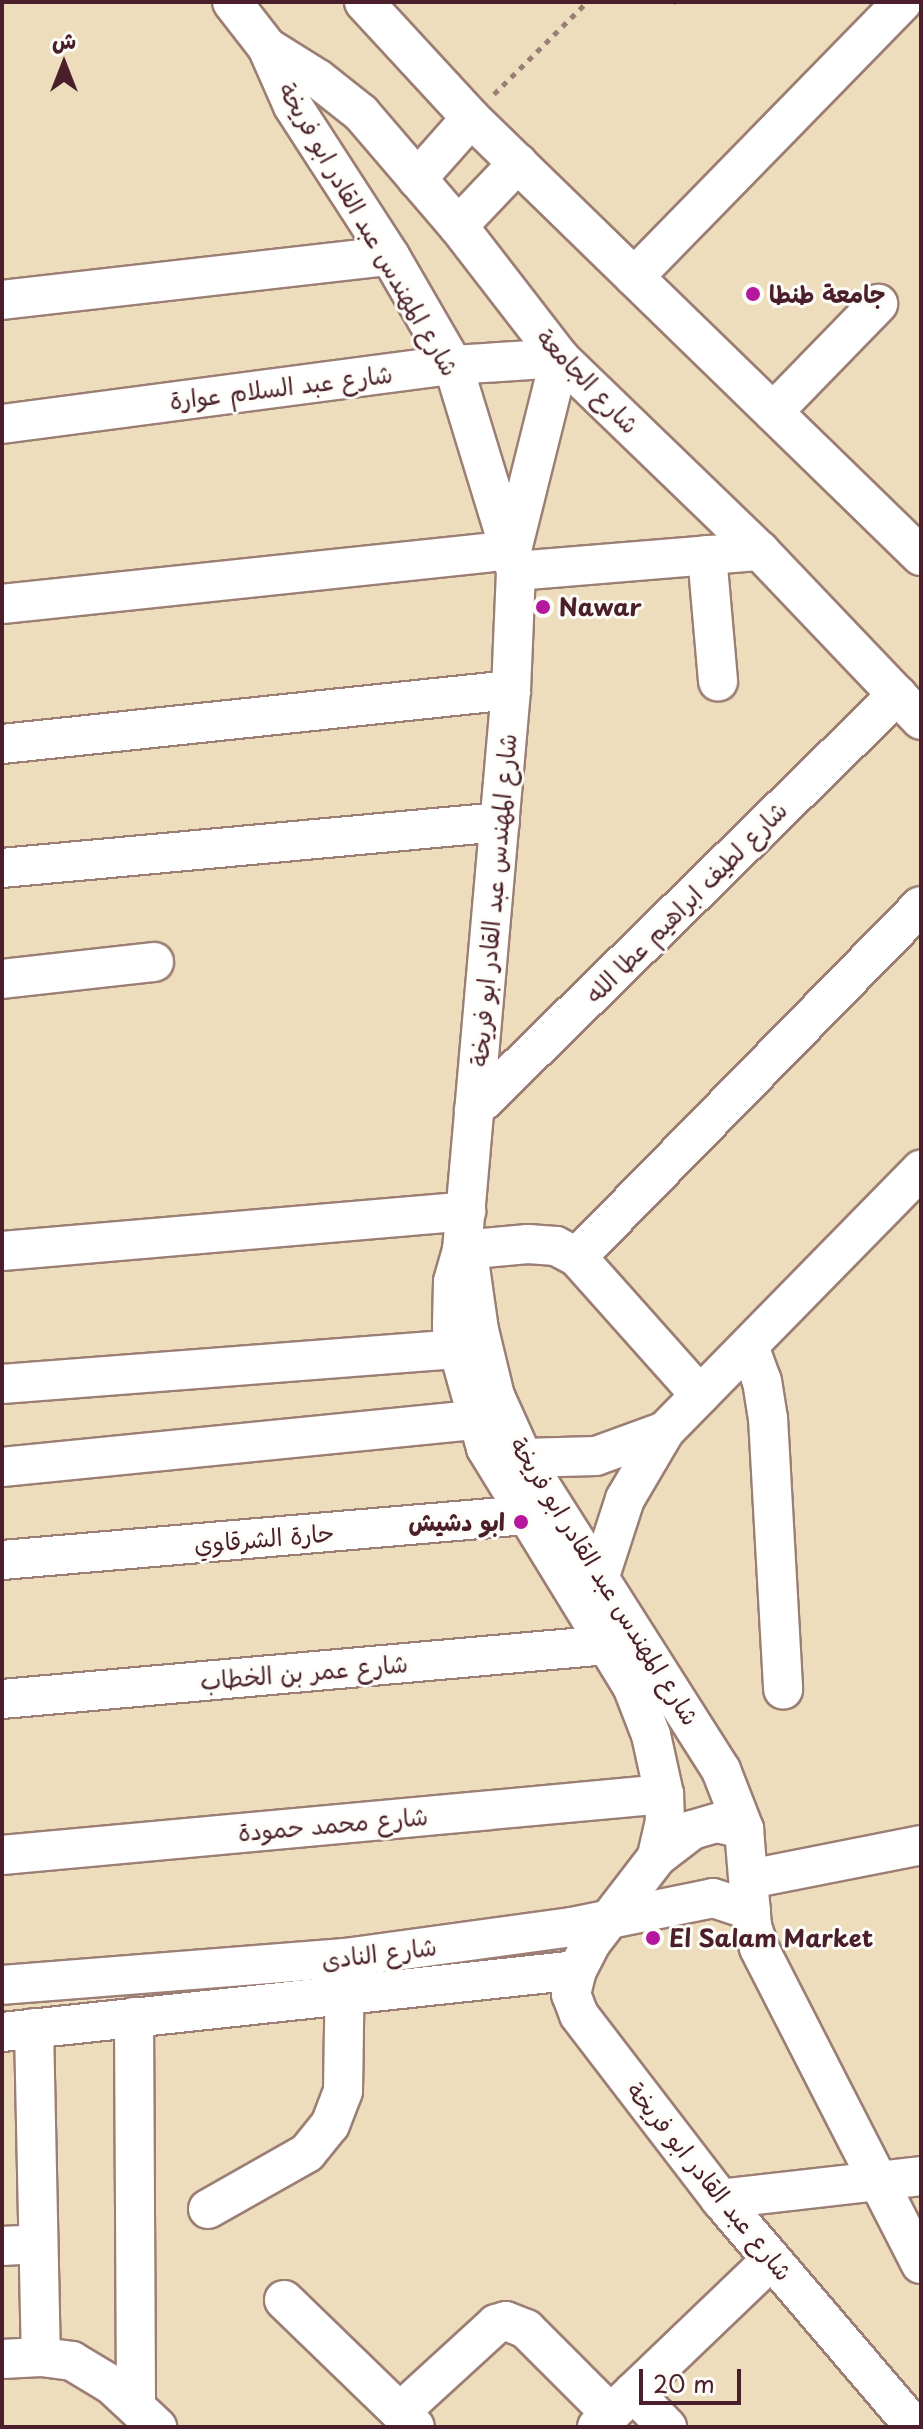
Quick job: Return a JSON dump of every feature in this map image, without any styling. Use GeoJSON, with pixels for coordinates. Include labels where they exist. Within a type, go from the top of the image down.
{"type":"FeatureCollection","features":[{"type":"Feature","properties":{"kind":"street","name":"شارع الجامعة"},"geometry":{"type":"LineString","coordinates":[[232,2],[267,47],[318,79],[361,113],[458,226],[560,358],[760,551],[909,708]]}},
{"type":"Feature","properties":{"kind":"street"},"geometry":{"type":"LineString","coordinates":[[364,2],[471,118],[921,556]]}},
{"type":"Feature","properties":{"kind":"street"},"geometry":{"type":"LineString","coordinates":[[634,277],[902,2]]}},
{"type":"Feature","properties":{"kind":"street","name":"شارع المهندس عبد القادر ابو فريخة"},"geometry":{"type":"LineString","coordinates":[[267,47],[293,106],[390,256],[453,365],[514,560],[517,627],[466,1211],[462,1250],[453,1282],[452,1327],[476,1420],[491,1458],[632,1686],[651,1735],[664,1794],[665,1821],[657,1857],[611,1918]]}},
{"type":"Feature","properties":{"kind":"street"},"geometry":{"type":"LineString","coordinates":[[417,179],[471,118]]}},
{"type":"Feature","properties":{"kind":"street"},"geometry":{"type":"LineString","coordinates":[[458,226],[518,163]]}},
{"type":"Feature","properties":{"kind":"street"},"geometry":{"type":"LineString","coordinates":[[2,300],[390,256]]}},
{"type":"Feature","properties":{"kind":"street"},"geometry":{"type":"LineString","coordinates":[[773,412],[878,304]]}},
{"type":"Feature","properties":{"kind":"street","name":"شارع المهندس عبد القادر ابو فريخة"},"geometry":{"type":"LineString","coordinates":[[514,560],[560,358]]}},
{"type":"Feature","properties":{"kind":"street","name":"شارع عبد السلام عوارة"},"geometry":{"type":"LineString","coordinates":[[2,424],[453,365],[560,358]]}},
{"type":"Feature","properties":{"kind":"street"},"geometry":{"type":"LineString","coordinates":[[2,604],[514,560],[760,551]]}},
{"type":"Feature","properties":{"kind":"street"},"geometry":{"type":"LineString","coordinates":[[707,555],[718,682]]}},
{"type":"Feature","properties":{"kind":"street"},"geometry":{"type":"LineString","coordinates":[[2,744],[511,690]]}},
{"type":"Feature","properties":{"kind":"street","name":"شارع لطيف ابراهيم عطا الله"},"geometry":{"type":"LineString","coordinates":[[474,1110],[909,708]]}},
{"type":"Feature","properties":{"kind":"street"},"geometry":{"type":"LineString","coordinates":[[2,868],[500,822]]}},
{"type":"Feature","properties":{"kind":"street"},"geometry":{"type":"LineString","coordinates":[[577,1257],[921,906]]}},
{"type":"Feature","properties":{"kind":"street"},"geometry":{"type":"LineString","coordinates":[[2,979],[154,962]]}},
{"type":"Feature","properties":{"kind":"street"},"geometry":{"type":"LineString","coordinates":[[600,1576],[625,1499],[665,1431],[921,1170]]}},
{"type":"Feature","properties":{"kind":"street"},"geometry":{"type":"LineString","coordinates":[[2,1251],[466,1211]]}},
{"type":"Feature","properties":{"kind":"street"},"geometry":{"type":"LineString","coordinates":[[462,1250],[528,1244],[556,1246],[577,1257],[700,1395]]}},
{"type":"Feature","properties":{"kind":"street","name":"شارع المهندس عبد القادر ابو فريخة"},"geometry":{"type":"LineString","coordinates":[[462,1250],[476,1289],[479,1330],[495,1396],[523,1458],[721,1770],[744,1829],[750,1894]]}},
{"type":"Feature","properties":{"kind":"street"},"geometry":{"type":"LineString","coordinates":[[749,1346],[762,1381],[768,1418],[783,1690]]}},
{"type":"Feature","properties":{"kind":"street"},"geometry":{"type":"LineString","coordinates":[[3,1376],[456,1349]]}},
{"type":"Feature","properties":{"kind":"street"},"geometry":{"type":"LineString","coordinates":[[2,1467],[476,1420]]}},
{"type":"Feature","properties":{"kind":"street"},"geometry":{"type":"LineString","coordinates":[[523,1458],[596,1456],[665,1431]]}},
{"type":"Feature","properties":{"kind":"street","name":"حارة الشرقاوي"},"geometry":{"type":"LineString","coordinates":[[14,1559],[526,1515]]}},
{"type":"Feature","properties":{"kind":"street"},"geometry":{"type":"LineString","coordinates":[[2,1590],[14,1559]]}},
{"type":"Feature","properties":{"kind":"street","name":"شارع عمر بن الخطاب"},"geometry":{"type":"LineString","coordinates":[[2,1699],[607,1645]]}},
{"type":"Feature","properties":{"kind":"street"},"geometry":{"type":"LineString","coordinates":[[651,1735],[658,1744],[676,1743],[686,1736],[691,1720]]}},
{"type":"Feature","properties":{"kind":"street","name":"شارع محمد حمودة"},"geometry":{"type":"LineString","coordinates":[[2,1855],[664,1794]]}},
{"type":"Feature","properties":{"kind":"street"},"geometry":{"type":"LineString","coordinates":[[657,1857],[692,1830],[717,1823],[744,1829]]}},
{"type":"Feature","properties":{"kind":"street"},"geometry":{"type":"LineString","coordinates":[[921,1845],[750,1894],[752,1926],[768,1969],[921,2264]]}},
{"type":"Feature","properties":{"kind":"street","name":"شارع النادى"},"geometry":{"type":"LineString","coordinates":[[18,2030],[134,2017],[345,1976],[611,1918],[750,1894]]}},
{"type":"Feature","properties":{"kind":"street"},"geometry":{"type":"LineString","coordinates":[[577,1970],[611,1918]]}},
{"type":"Feature","properties":{"kind":"street","name":"شارع النادى"},"geometry":{"type":"LineString","coordinates":[[2,1985],[577,1970]]}},
{"type":"Feature","properties":{"kind":"street","name":"شارع عبد القادر ابو فريخة"},"geometry":{"type":"LineString","coordinates":[[577,1970],[571,1994],[579,2015],[896,2420]]}},
{"type":"Feature","properties":{"kind":"street"},"geometry":{"type":"LineString","coordinates":[[208,2209],[307,2153],[330,2125],[343,2091],[345,1976]]}},
{"type":"Feature","properties":{"kind":"street"},"geometry":{"type":"LineString","coordinates":[[134,2017],[146,2417]]}},
{"type":"Feature","properties":{"kind":"street"},"geometry":{"type":"LineString","coordinates":[[18,2030],[20,2245],[41,2357]]}},
{"type":"Feature","properties":{"kind":"street"},"geometry":{"type":"LineString","coordinates":[[720,2199],[921,2176]]}},
{"type":"Feature","properties":{"kind":"street"},"geometry":{"type":"LineString","coordinates":[[613,2411],[771,2260]]}},
{"type":"Feature","properties":{"kind":"street"},"geometry":{"type":"LineString","coordinates":[[284,2300],[408,2419],[496,2324],[506,2321],[526,2329],[613,2411],[667,2427]]}},
{"type":"Feature","properties":{"kind":"street"},"geometry":{"type":"LineString","coordinates":[[2,2359],[41,2357],[72,2361],[95,2373],[146,2417]]}},
{"type":"Feature","properties":{"kind":"path"},"geometry":{"type":"LineString","coordinates":[[471,118],[587,2]]}},
{"type":"Feature","properties":{"kind":"place","name":"جامعة طنطا"},"geometry":{"type":"Point","coordinates":[753,294]}},
{"type":"Feature","properties":{"kind":"place","name":"Nawar"},"geometry":{"type":"Point","coordinates":[543,607]}},
{"type":"Feature","properties":{"kind":"place","name":"ابو دشيش"},"geometry":{"type":"Point","coordinates":[521,1522]}},
{"type":"Feature","properties":{"kind":"place","name":"El Salam Market"},"geometry":{"type":"Point","coordinates":[653,1938]}}]}
